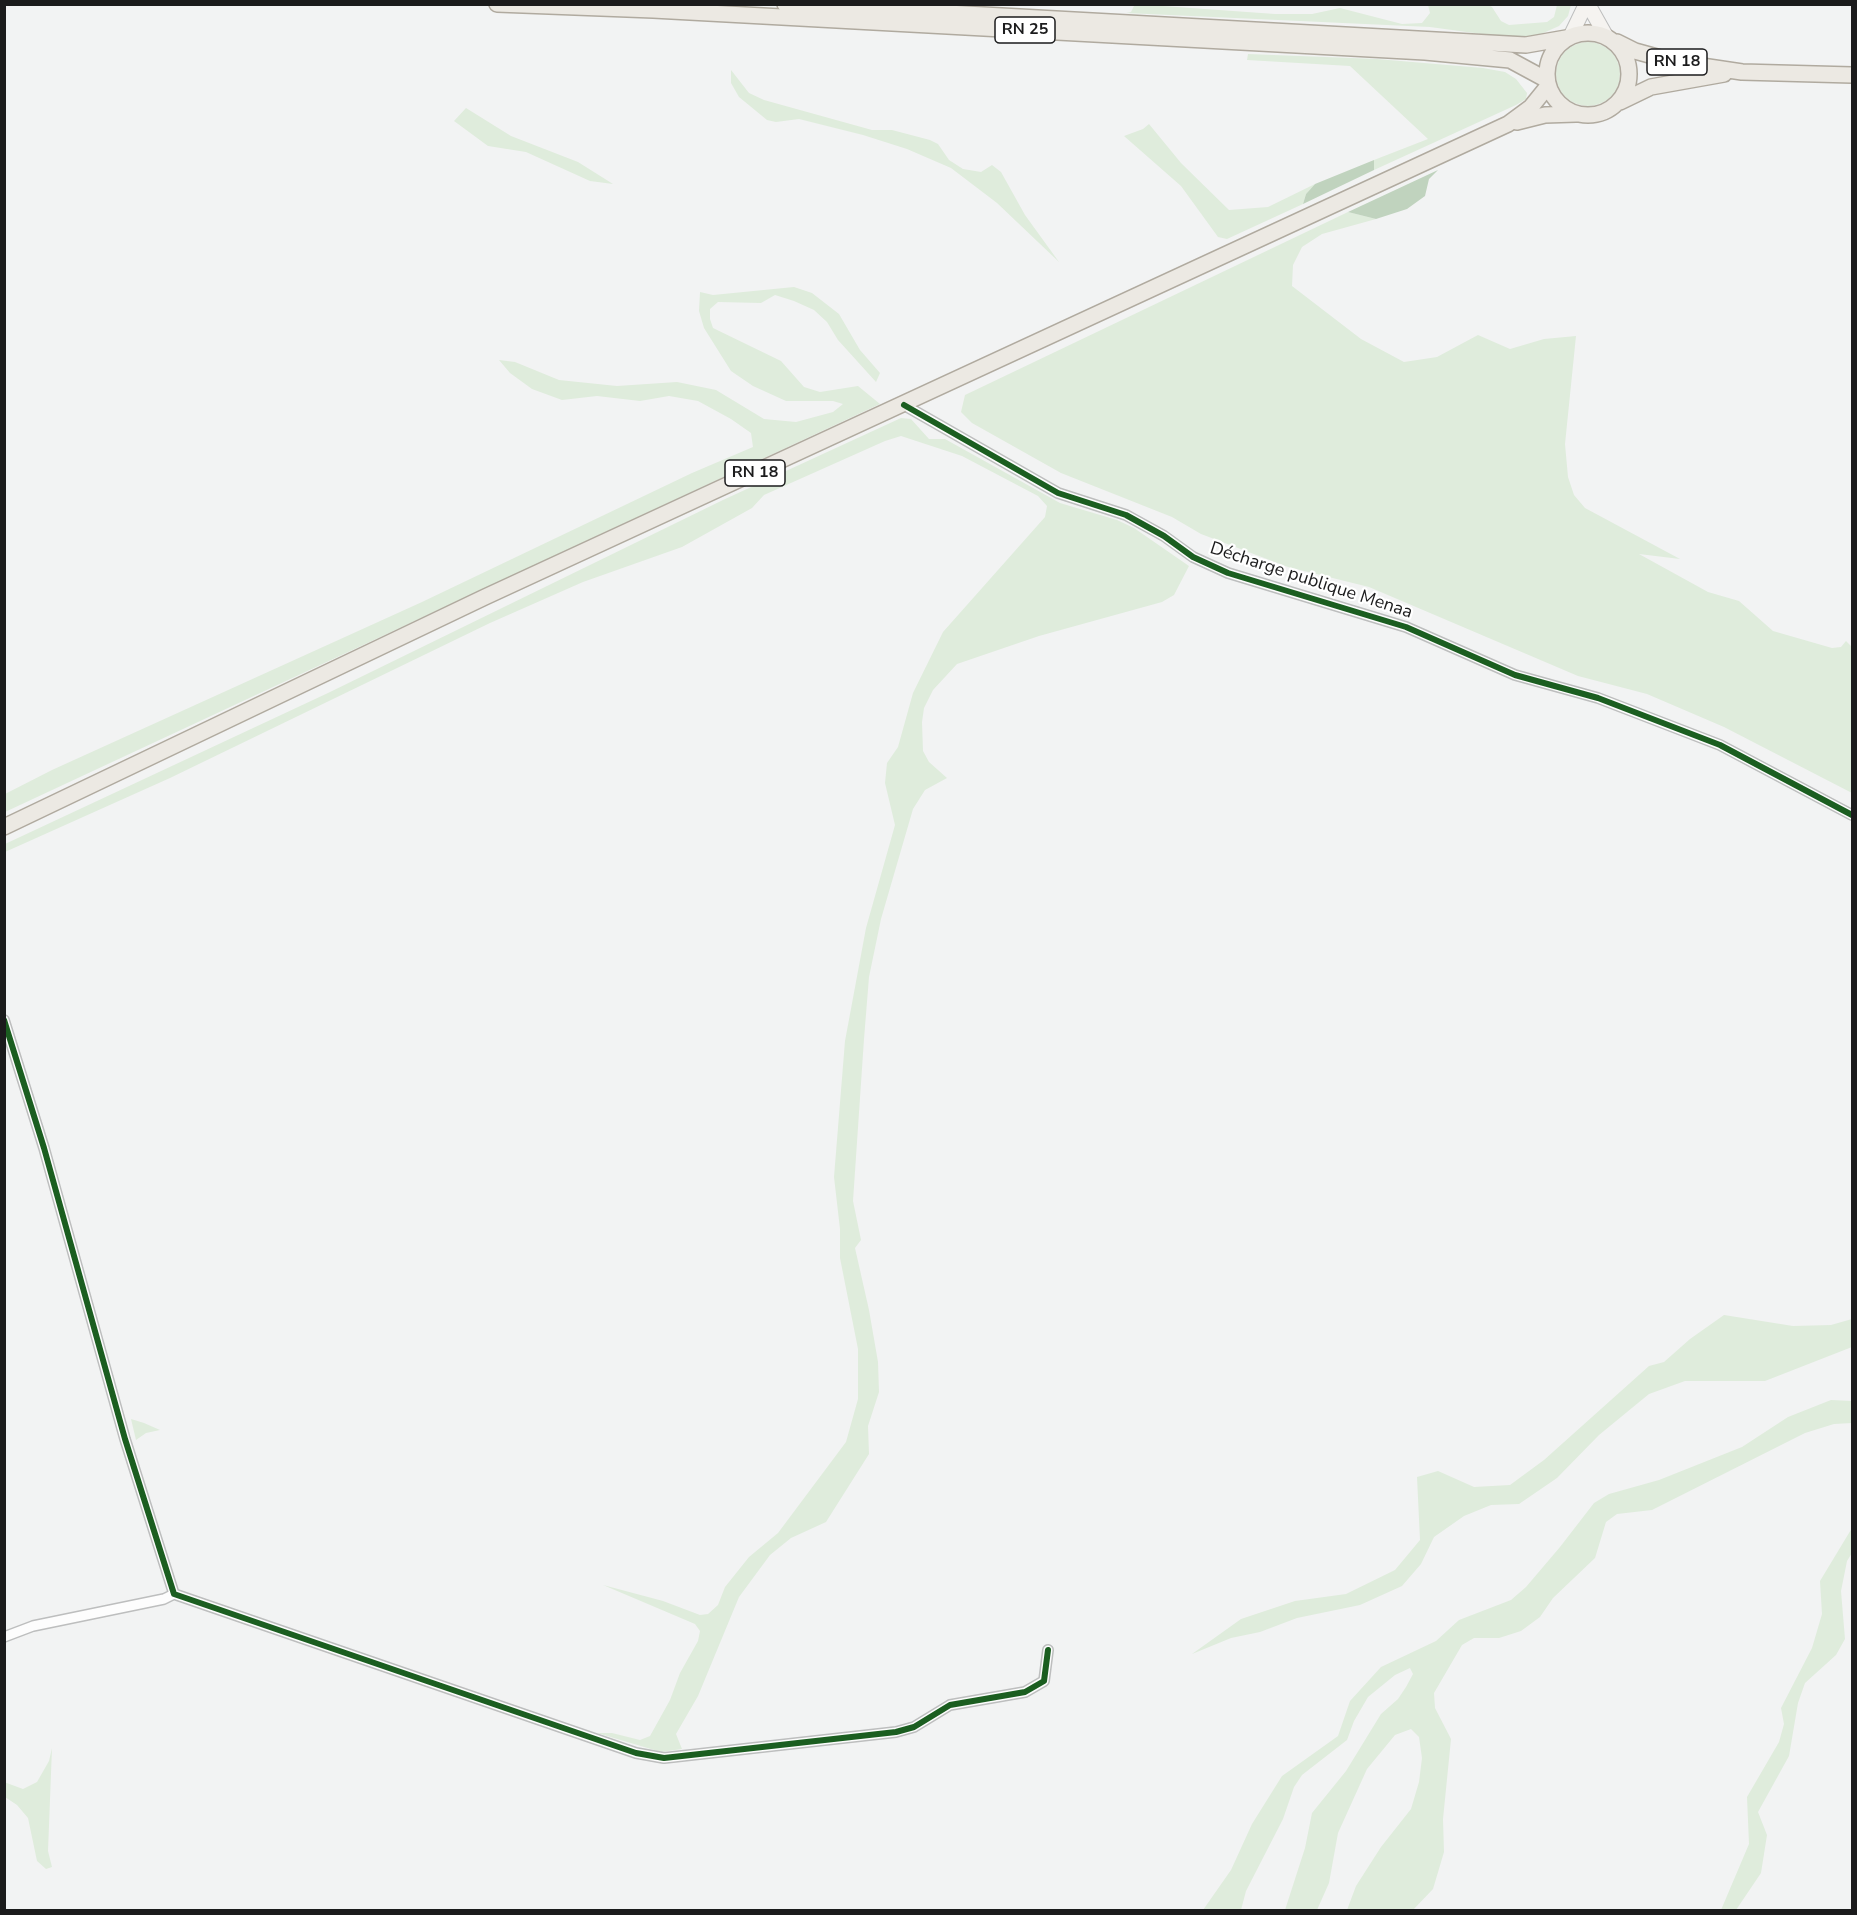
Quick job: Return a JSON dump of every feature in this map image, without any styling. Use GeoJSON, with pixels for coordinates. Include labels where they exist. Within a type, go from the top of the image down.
{"type":"FeatureCollection","features":[{"type":"Feature","properties":{"kind":"main road","name":"RN 25"},"geometry":{"type":"LineString","coordinates":[[497,4],[653,10],[1425,52],[1510,60],[1548,83]]}},
{"type":"Feature","properties":{"kind":"main road","name":"RN 25"},"geometry":{"type":"LineString","coordinates":[[785,4],[1526,45],[1569,37]]}},
{"type":"Feature","properties":{"kind":"main road"},"geometry":{"type":"LineString","coordinates":[[1587,4],[1626,57],[1630,77],[1627,90],[1620,102],[1599,114],[1576,114],[1564,107],[1554,98],[1548,83],[1548,64],[1554,49],[1569,37],[1587,4]]}},
{"type":"Feature","properties":{"kind":"main road"},"geometry":{"type":"LineString","coordinates":[[1569,37],[1589,32],[1610,38]]}},
{"type":"Feature","properties":{"kind":"main road","name":"RN 18"},"geometry":{"type":"LineString","coordinates":[[1610,38],[1635,51],[1675,62],[1742,72],[1852,75]]}},
{"type":"Feature","properties":{"kind":"main road","name":"RN 18"},"geometry":{"type":"LineString","coordinates":[[1620,102],[1651,87],[1674,81],[1742,72]]}},
{"type":"Feature","properties":{"kind":"main road","name":"RN 18"},"geometry":{"type":"LineString","coordinates":[[1508,124],[1531,107],[1548,83]]}},
{"type":"Feature","properties":{"kind":"main road","name":"RN 18"},"geometry":{"type":"LineString","coordinates":[[4,827],[485,597],[1508,124],[1545,115],[1576,114]]}},
{"type":"Feature","properties":{"kind":"street","name":"Décharge publique Menaa"},"geometry":{"type":"LineString","coordinates":[[904,405],[1058,493],[1126,515],[1164,536],[1193,557],[1228,573],[1406,627],[1515,675],[1599,698],[1720,745],[1852,815]]}},
{"type":"Feature","properties":{"kind":"street"},"geometry":{"type":"LineString","coordinates":[[4,1020],[44,1148],[125,1439],[174,1594]]}},
{"type":"Feature","properties":{"kind":"street"},"geometry":{"type":"LineString","coordinates":[[4,1637],[33,1626],[164,1599],[174,1594],[636,1753],[664,1758],[896,1732],[914,1727],[950,1705],[1025,1692],[1044,1681],[1048,1650]]}},
{"type":"Feature","properties":{"kind":"green space"},"geometry":{"type":"Polygon","coordinates":[[[1135,4],[1275,14],[1312,14],[1340,8],[1402,24],[1422,23],[1430,13],[1428,5],[1486,4],[1492,7],[1501,21],[1509,25],[1547,22],[1554,17],[1557,5],[1571,5],[1568,16],[1559,26],[1532,38],[1518,39],[1430,27],[1126,13],[1131,12],[1135,4]]]}},
{"type":"Feature","properties":{"kind":"green space"},"geometry":{"type":"Polygon","coordinates":[[[1588,42],[1606,48],[1614,56],[1620,74],[1614,92],[1606,100],[1588,106],[1570,100],[1562,92],[1556,74],[1562,56],[1570,48],[1588,42]]]}},
{"type":"Feature","properties":{"kind":"green space"},"geometry":{"type":"Polygon","coordinates":[[[1248,54],[1377,59],[1483,68],[1505,72],[1516,79],[1527,93],[1526,99],[1516,105],[1374,170],[1374,160],[1428,139],[1350,66],[1247,60],[1248,54]]]}},
{"type":"Feature","properties":{"kind":"green space"},"geometry":{"type":"Polygon","coordinates":[[[731,70],[749,93],[764,100],[872,130],[892,130],[930,140],[938,144],[949,160],[963,169],[981,172],[992,165],[1001,172],[1025,215],[1059,262],[997,203],[951,168],[907,149],[863,135],[799,119],[776,122],[767,120],[739,97],[731,83],[731,70]]]}},
{"type":"Feature","properties":{"kind":"green space"},"geometry":{"type":"Polygon","coordinates":[[[466,108],[511,136],[578,162],[613,184],[590,181],[526,152],[488,146],[454,121],[466,108]]]}},
{"type":"Feature","properties":{"kind":"green space"},"geometry":{"type":"Polygon","coordinates":[[[1149,124],[1181,163],[1229,210],[1268,207],[1315,184],[1306,194],[1303,204],[1227,239],[1218,237],[1181,186],[1124,136],[1143,129],[1149,124]]]}},
{"type":"Feature","properties":{"kind":"green space"},"geometry":{"type":"Polygon","coordinates":[[[1374,160],[1374,170],[1303,204],[1306,194],[1315,184],[1374,160]]]}},
{"type":"Feature","properties":{"kind":"green space"},"geometry":{"type":"Polygon","coordinates":[[[1438,170],[1429,179],[1425,196],[1407,209],[1376,219],[1348,212],[1438,170]]]}},
{"type":"Feature","properties":{"kind":"green space"},"geometry":{"type":"Polygon","coordinates":[[[1348,212],[1376,219],[1322,234],[1302,247],[1293,265],[1292,286],[1361,339],[1404,362],[1437,357],[1478,335],[1510,349],[1544,339],[1576,336],[1565,444],[1568,477],[1574,495],[1585,508],[1680,559],[1639,554],[1708,592],[1739,601],[1773,631],[1832,648],[1841,647],[1846,641],[1852,647],[1852,793],[1724,727],[1647,694],[1578,676],[1369,587],[1288,567],[1201,534],[1172,517],[1061,473],[972,423],[961,412],[965,395],[1348,212]]]}},
{"type":"Feature","properties":{"kind":"green space"},"geometry":{"type":"Polygon","coordinates":[[[794,287],[812,293],[839,314],[860,350],[880,373],[876,382],[838,340],[827,322],[814,310],[794,301],[775,295],[761,303],[718,302],[710,309],[713,328],[781,361],[804,387],[820,392],[858,386],[880,404],[5,812],[5,794],[52,770],[422,602],[692,473],[753,447],[751,433],[698,401],[669,396],[640,401],[597,396],[562,400],[532,389],[510,373],[499,360],[515,362],[559,380],[617,386],[677,382],[716,390],[764,419],[796,422],[833,412],[843,404],[833,401],[786,401],[753,386],[731,371],[704,328],[699,311],[700,292],[713,295],[794,287]]]}},
{"type":"Feature","properties":{"kind":"green space"},"geometry":{"type":"Polygon","coordinates":[[[901,418],[911,419],[929,439],[945,439],[1060,503],[1117,520],[1134,528],[1189,566],[1174,595],[1162,602],[1039,636],[957,664],[933,690],[924,708],[923,751],[929,762],[947,778],[925,790],[913,809],[881,919],[869,977],[864,1039],[853,1201],[861,1240],[855,1248],[878,1362],[879,1392],[868,1426],[869,1454],[826,1522],[791,1538],[770,1555],[739,1597],[698,1696],[676,1734],[682,1749],[661,1752],[597,1733],[612,1733],[640,1740],[650,1736],[670,1700],[680,1673],[698,1641],[700,1631],[695,1624],[603,1585],[663,1601],[700,1615],[708,1614],[718,1605],[725,1587],[749,1557],[778,1533],[846,1442],[858,1399],[858,1349],[840,1258],[840,1229],[834,1177],[845,1041],[866,928],[895,825],[885,783],[887,763],[898,747],[913,693],[943,632],[1045,517],[1047,506],[1038,496],[962,456],[901,436],[885,441],[764,495],[752,508],[682,547],[583,582],[490,623],[170,778],[5,852],[5,844],[328,693],[723,500],[901,418]]]}},
{"type":"Feature","properties":{"kind":"green space"},"geometry":{"type":"Polygon","coordinates":[[[1724,1315],[1793,1326],[1831,1325],[1852,1319],[1852,1347],[1765,1381],[1685,1381],[1649,1394],[1599,1435],[1557,1478],[1519,1504],[1491,1505],[1464,1516],[1434,1537],[1421,1564],[1402,1586],[1360,1605],[1297,1618],[1260,1632],[1231,1638],[1192,1654],[1241,1619],[1295,1601],[1346,1594],[1395,1570],[1420,1540],[1417,1477],[1438,1471],[1474,1487],[1510,1485],[1544,1460],[1649,1366],[1664,1362],[1690,1339],[1724,1315]]]}},
{"type":"Feature","properties":{"kind":"green space"},"geometry":{"type":"Polygon","coordinates":[[[1831,1400],[1852,1401],[1852,1423],[1834,1424],[1805,1433],[1652,1510],[1617,1514],[1606,1522],[1595,1558],[1553,1598],[1540,1617],[1521,1631],[1499,1638],[1474,1638],[1462,1645],[1434,1693],[1435,1708],[1451,1739],[1443,1819],[1444,1852],[1433,1889],[1413,1910],[1347,1910],[1356,1886],[1381,1847],[1411,1809],[1419,1782],[1422,1758],[1419,1737],[1411,1729],[1395,1735],[1367,1769],[1338,1833],[1329,1883],[1317,1910],[1285,1910],[1305,1848],[1312,1813],[1346,1771],[1381,1714],[1398,1699],[1413,1674],[1410,1668],[1395,1675],[1368,1697],[1354,1721],[1347,1740],[1302,1775],[1294,1787],[1283,1819],[1246,1891],[1241,1910],[1203,1910],[1231,1870],[1252,1824],[1282,1776],[1338,1736],[1350,1701],[1381,1667],[1436,1641],[1459,1620],[1511,1600],[1526,1587],[1594,1503],[1609,1494],[1659,1480],[1742,1447],[1788,1417],[1831,1400]]]}},
{"type":"Feature","properties":{"kind":"green space"},"geometry":{"type":"Polygon","coordinates":[[[131,1419],[160,1430],[146,1433],[136,1440],[131,1419]]]}},
{"type":"Feature","properties":{"kind":"green space"},"geometry":{"type":"Polygon","coordinates":[[[1852,1528],[1852,1553],[1847,1561],[1841,1591],[1845,1639],[1836,1655],[1805,1683],[1798,1703],[1789,1756],[1758,1812],[1767,1835],[1761,1873],[1736,1910],[1721,1910],[1749,1844],[1747,1797],[1779,1742],[1784,1724],[1781,1708],[1812,1648],[1822,1614],[1820,1581],[1852,1528]]]}},
{"type":"Feature","properties":{"kind":"green space"},"geometry":{"type":"Polygon","coordinates":[[[52,1748],[48,1851],[52,1867],[46,1869],[37,1861],[28,1818],[17,1805],[5,1797],[4,1782],[23,1789],[37,1782],[49,1761],[52,1748]]]}},
{"type":"Feature","properties":{"kind":"cycle path"},"geometry":{"type":"LineString","coordinates":[[904,405],[1058,493],[1126,515],[1164,536],[1193,557],[1228,573],[1406,627],[1515,675],[1598,698],[1720,745],[1852,815]]}},
{"type":"Feature","properties":{"kind":"cycle path"},"geometry":{"type":"LineString","coordinates":[[4,1020],[44,1148],[125,1439],[174,1594],[636,1753],[664,1758],[896,1732],[914,1727],[950,1705],[1025,1692],[1044,1681],[1048,1650]]}}]}
